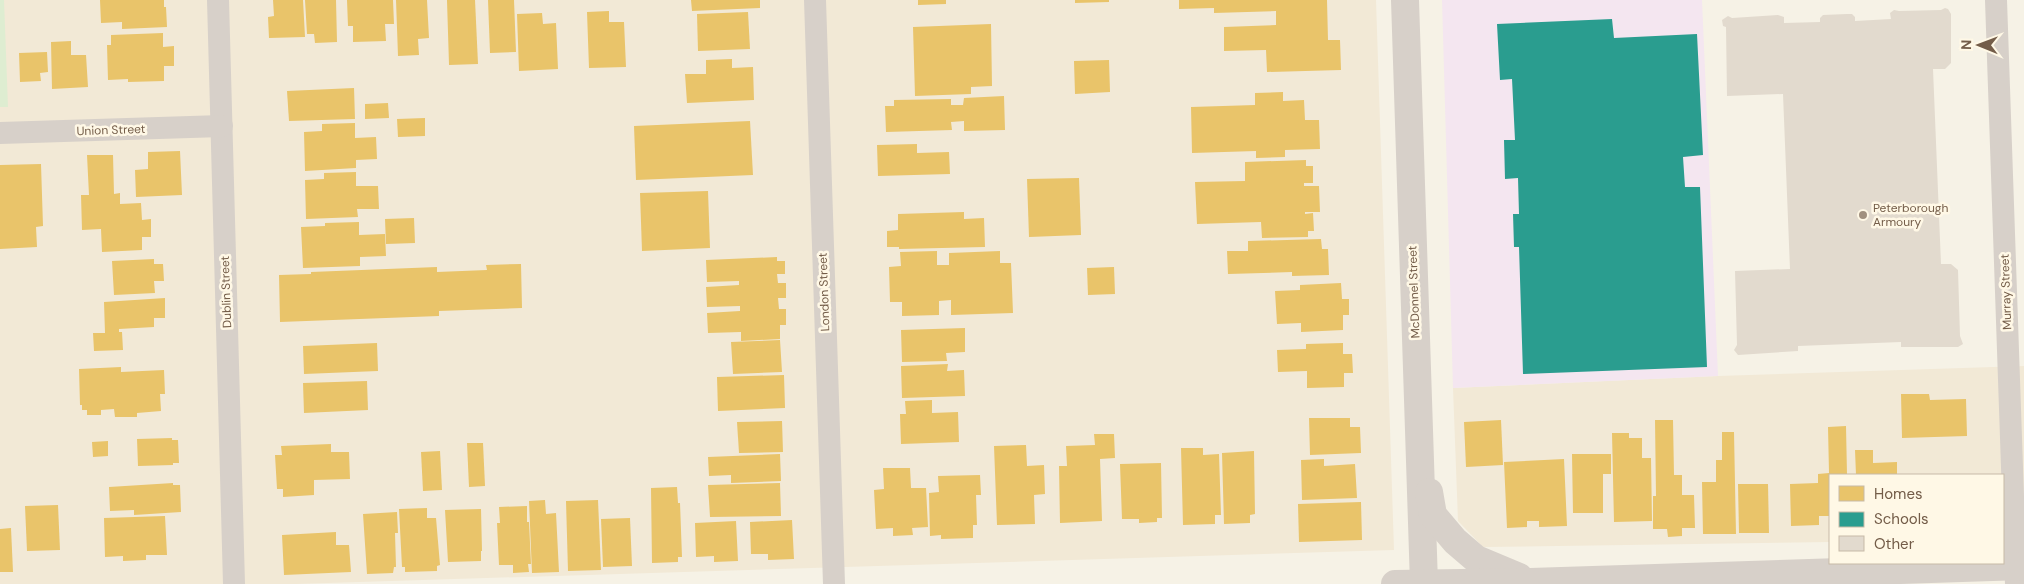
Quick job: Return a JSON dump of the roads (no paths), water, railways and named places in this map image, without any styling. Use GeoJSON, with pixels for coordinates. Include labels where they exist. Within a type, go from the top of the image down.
{"type":"FeatureCollection","features":[{"type":"Feature","properties":{"kind":"street","name":"Dublin Street"},"geometry":{"type":"LineString","coordinates":[[218,0],[234,584]]}},
{"type":"Feature","properties":{"kind":"street","name":"London Street"},"geometry":{"type":"LineString","coordinates":[[815,0],[834,584]]}},
{"type":"Feature","properties":{"kind":"street","name":"McDonnel Street"},"geometry":{"type":"LineString","coordinates":[[1405,0],[1424,583]]}},
{"type":"Feature","properties":{"kind":"street","name":"Murray Street"},"geometry":{"type":"LineString","coordinates":[[1996,0],[2018,572]]}},
{"type":"Feature","properties":{"kind":"street","name":"Union Street"},"geometry":{"type":"LineString","coordinates":[[0,133],[222,126]]}},
{"type":"Feature","properties":{"kind":"street"},"geometry":{"type":"LineString","coordinates":[[1420,436],[1433,515],[1455,541],[1476,559],[1530,582]]}},
{"type":"Feature","properties":{"kind":"street"},"geometry":{"type":"LineString","coordinates":[[1395,584],[2018,572]]}},
{"type":"Feature","properties":{"kind":"place","name":"Peterborough Armoury"},"geometry":{"type":"Point","coordinates":[1863,215]}}]}
